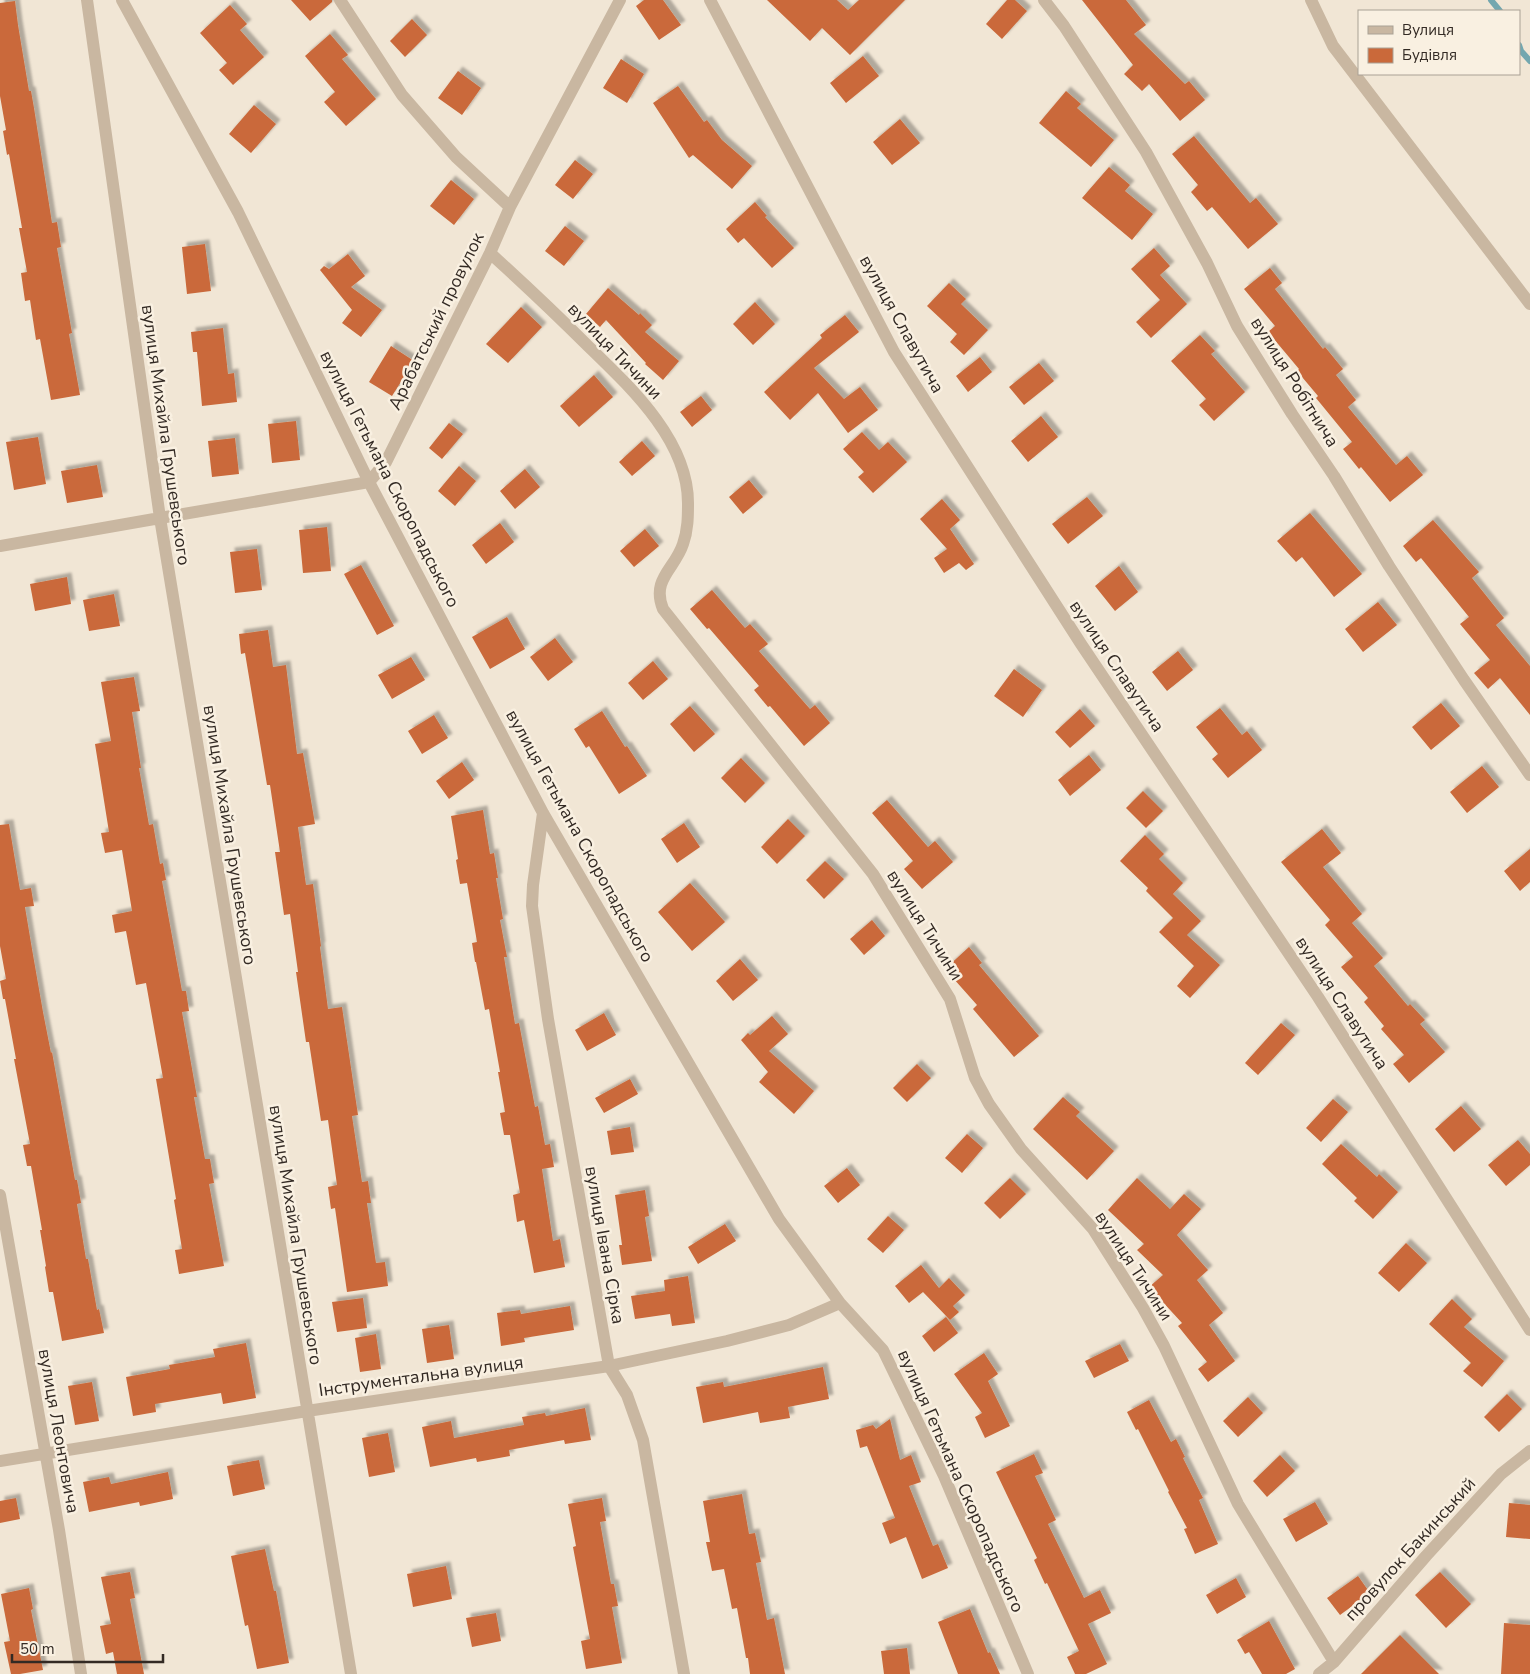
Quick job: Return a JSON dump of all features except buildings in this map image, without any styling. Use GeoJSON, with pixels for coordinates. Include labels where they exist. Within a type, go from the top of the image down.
{"type":"FeatureCollection","features":[{"type":"Feature","properties":{"kind":"street","name":"вулиця Михайла Грушевського"},"geometry":{"type":"LineString","coordinates":[[87,0],[160,518],[351,1674]]}},
{"type":"Feature","properties":{"kind":"street","name":"вулиця Гетьмана Скоропадського"},"geometry":{"type":"LineString","coordinates":[[122,0],[238,212],[370,482],[542,813],[779,1219],[840,1303],[883,1350],[944,1476],[1028,1674]]}},
{"type":"Feature","properties":{"kind":"street"},"geometry":{"type":"LineString","coordinates":[[340,0],[402,95],[456,157],[510,207]]}},
{"type":"Feature","properties":{"kind":"street","name":"Арабатський провулок"},"geometry":{"type":"LineString","coordinates":[[370,482],[386,462],[490,253],[510,207],[620,0]]}},
{"type":"Feature","properties":{"kind":"street","name":"вулиця Славутича"},"geometry":{"type":"LineString","coordinates":[[710,0],[894,352],[1081,644],[1318,997],[1530,1330]]}},
{"type":"Feature","properties":{"kind":"street","name":"вулиця Робітнича"},"geometry":{"type":"LineString","coordinates":[[1044,0],[1064,26],[1146,152],[1207,263],[1237,326],[1292,414],[1334,476],[1389,566],[1530,775]]}},
{"type":"Feature","properties":{"kind":"street"},"geometry":{"type":"LineString","coordinates":[[1311,0],[1333,46],[1530,304]]}},
{"type":"Feature","properties":{"kind":"street","name":"вулиця Тичини"},"geometry":{"type":"LineString","coordinates":[[490,253],[573,331],[645,404],[676,450],[686,486],[688,525],[683,544],[661,582],[659,593],[664,609],[873,874],[950,999],[975,1078],[989,1104],[1021,1148],[1093,1229],[1143,1308],[1164,1346],[1238,1504],[1334,1662]]}},
{"type":"Feature","properties":{"kind":"street"},"geometry":{"type":"LineString","coordinates":[[0,546],[370,482]]}},
{"type":"Feature","properties":{"kind":"street","name":"вулиця Івана Сірка"},"geometry":{"type":"LineString","coordinates":[[542,813],[532,906],[548,1019],[609,1366],[627,1395],[644,1440],[684,1674]]}},
{"type":"Feature","properties":{"kind":"street","name":"вулиця Леонтовича"},"geometry":{"type":"LineString","coordinates":[[0,1195],[81,1674]]}},
{"type":"Feature","properties":{"kind":"street","name":"Інструментальна вулиця"},"geometry":{"type":"LineString","coordinates":[[0,1461],[307,1411],[609,1366],[727,1342],[790,1325],[840,1303]]}},
{"type":"Feature","properties":{"kind":"street","name":"провулок Бакинський"},"geometry":{"type":"LineString","coordinates":[[1319,1674],[1334,1662],[1426,1556],[1501,1474],[1530,1451]]}},
{"type":"Feature","properties":{"kind":"waterway"},"geometry":{"type":"LineString","coordinates":[[1491,0],[1499,10]]}},
{"type":"Feature","properties":{"kind":"waterway"},"geometry":{"type":"LineString","coordinates":[[1520,48],[1530,61]]}}]}
